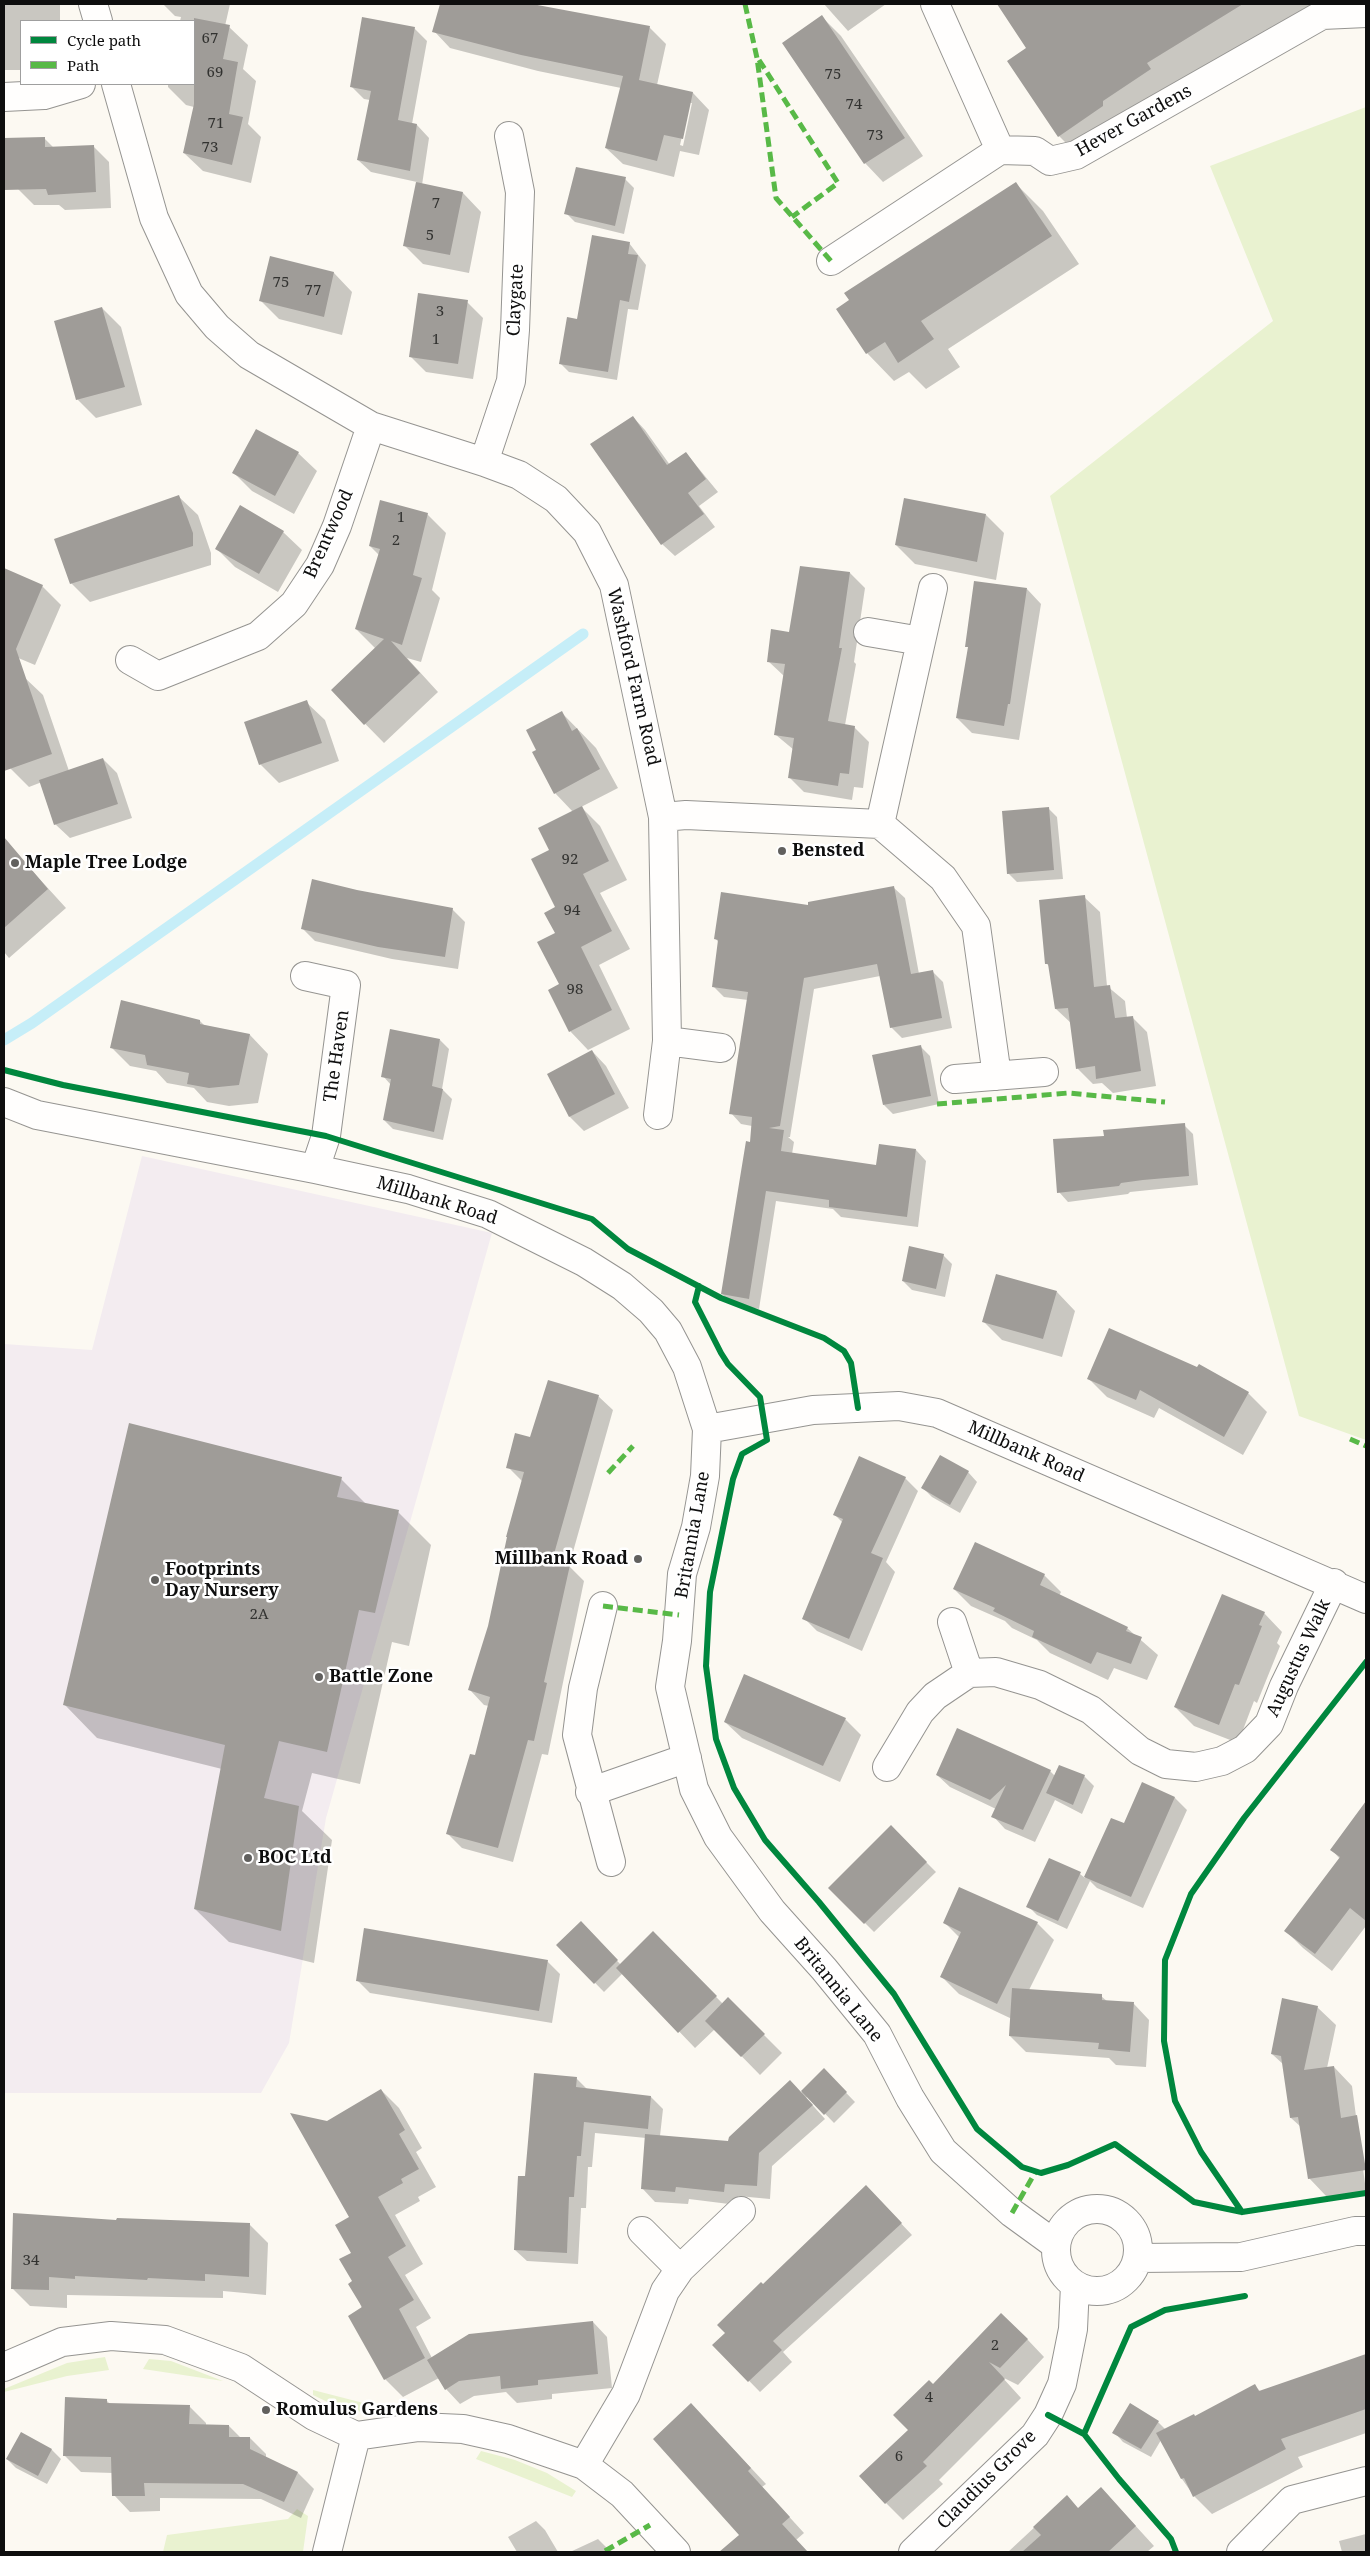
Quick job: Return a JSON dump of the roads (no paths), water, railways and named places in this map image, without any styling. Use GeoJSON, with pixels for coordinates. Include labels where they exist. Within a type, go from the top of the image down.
{"type":"FeatureCollection","features":[{"type":"Feature","properties":{"kind":"street"},"geometry":{"type":"LineString","coordinates":[[93,4],[98,20]]}},
{"type":"Feature","properties":{"kind":"street"},"geometry":{"type":"LineString","coordinates":[[831,261],[1000,150],[935,4]]}},
{"type":"Feature","properties":{"kind":"street","name":"Hever Gardens"},"geometry":{"type":"LineString","coordinates":[[1000,150],[1035,150],[1050,162],[1076,155],[1322,15],[1366,13]]}},
{"type":"Feature","properties":{"kind":"street"},"geometry":{"type":"LineString","coordinates":[[4,97],[44,95],[78,85]]}},
{"type":"Feature","properties":{"kind":"street","name":"Washford Farm Road"},"geometry":{"type":"LineString","coordinates":[[116,85],[154,218],[188,294],[217,327],[248,355],[371,426],[519,475],[556,499],[587,532],[614,585],[663,817],[667,1041],[658,1115]]}},
{"type":"Feature","properties":{"kind":"street","name":"Claygate"},"geometry":{"type":"LineString","coordinates":[[484,462],[511,381],[515,330],[520,192],[509,136]]}},
{"type":"Feature","properties":{"kind":"street","name":"Brentwood"},"geometry":{"type":"LineString","coordinates":[[130,660],[158,676],[258,636],[294,604],[320,565],[337,526],[371,426]]}},
{"type":"Feature","properties":{"kind":"street"},"geometry":{"type":"LineString","coordinates":[[880,824],[932,588]]}},
{"type":"Feature","properties":{"kind":"street"},"geometry":{"type":"LineString","coordinates":[[868,632],[921,641]]}},
{"type":"Feature","properties":{"kind":"street"},"geometry":{"type":"LineString","coordinates":[[663,817],[686,815],[880,824],[943,878],[976,926],[997,1076]]}},
{"type":"Feature","properties":{"kind":"street","name":"The Haven"},"geometry":{"type":"LineString","coordinates":[[304,976],[346,984],[326,1136],[316,1169]]}},
{"type":"Feature","properties":{"kind":"street"},"geometry":{"type":"LineString","coordinates":[[667,1041],[721,1048]]}},
{"type":"Feature","properties":{"kind":"street"},"geometry":{"type":"LineString","coordinates":[[955,1079],[1044,1072]]}},
{"type":"Feature","properties":{"kind":"street","name":"Millbank Road"},"geometry":{"type":"LineString","coordinates":[[4,1102],[37,1116],[316,1169],[408,1189],[488,1214],[584,1262],[622,1286],[651,1311],[668,1331],[687,1367],[707,1429],[763,1417],[812,1410],[899,1406],[937,1413],[972,1426],[1084,1478],[1334,1583],[1366,1599]]}},
{"type":"Feature","properties":{"kind":"street","name":"Britannia Lane"},"geometry":{"type":"LineString","coordinates":[[707,1429],[706,1476],[696,1527],[682,1574],[677,1642],[670,1688],[694,1789],[718,1837],[772,1911],[824,1969],[877,2034],[910,2098],[943,2150],[1012,2213],[1056,2245]]}},
{"type":"Feature","properties":{"kind":"street","name":"Augustus Walk"},"geometry":{"type":"LineString","coordinates":[[969,1673],[996,1672],[1040,1685],[1091,1710],[1140,1751],[1166,1764],[1196,1767],[1222,1761],[1245,1749],[1269,1724],[1284,1686],[1334,1583]]}},
{"type":"Feature","properties":{"kind":"street"},"geometry":{"type":"LineString","coordinates":[[603,1606],[583,1688],[577,1736],[590,1792],[611,1862]]}},
{"type":"Feature","properties":{"kind":"street"},"geometry":{"type":"LineString","coordinates":[[886,1767],[920,1712],[942,1690],[969,1673],[952,1622]]}},
{"type":"Feature","properties":{"kind":"street"},"geometry":{"type":"LineString","coordinates":[[590,1792],[687,1758]]}},
{"type":"Feature","properties":{"kind":"street"},"geometry":{"type":"LineString","coordinates":[[1098,2209],[1112,2212],[1131,2227],[1138,2240],[1138,2258],[1133,2272],[1124,2283],[1110,2290],[1095,2292],[1075,2286],[1060,2267],[1056,2245],[1060,2232],[1069,2220],[1084,2211],[1098,2209]]}},
{"type":"Feature","properties":{"kind":"street"},"geometry":{"type":"LineString","coordinates":[[584,2465],[626,2394],[665,2291],[680,2270],[741,2211]]}},
{"type":"Feature","properties":{"kind":"street"},"geometry":{"type":"LineString","coordinates":[[642,2231],[680,2270]]}},
{"type":"Feature","properties":{"kind":"street"},"geometry":{"type":"LineString","coordinates":[[1138,2258],[1242,2257],[1355,2231],[1366,2231]]}},
{"type":"Feature","properties":{"kind":"street","name":"Claudius Grove"},"geometry":{"type":"LineString","coordinates":[[913,2552],[1035,2435],[1048,2416],[1062,2384],[1073,2329],[1075,2286]]}},
{"type":"Feature","properties":{"kind":"street"},"geometry":{"type":"LineString","coordinates":[[4,2367],[62,2342],[111,2336],[165,2340],[242,2368],[314,2416],[356,2436],[419,2427],[463,2430],[508,2439],[584,2465],[622,2494],[676,2552]]}},
{"type":"Feature","properties":{"kind":"street"},"geometry":{"type":"LineString","coordinates":[[327,2552],[356,2436]]}},
{"type":"Feature","properties":{"kind":"street"},"geometry":{"type":"LineString","coordinates":[[1241,2552],[1292,2500],[1366,2481]]}},
{"type":"Feature","properties":{"kind":"waterway"},"geometry":{"type":"LineString","coordinates":[[4,1040],[32,1023],[583,634]]}},
{"type":"Feature","properties":{"kind":"place","name":"Bensted"},"geometry":{"type":"Point","coordinates":[782,851]}},
{"type":"Feature","properties":{"kind":"place","name":"Maple Tree Lodge"},"geometry":{"type":"Point","coordinates":[15,863]}},
{"type":"Feature","properties":{"kind":"place","name":"Millbank Road"},"geometry":{"type":"Point","coordinates":[638,1559]}},
{"type":"Feature","properties":{"kind":"place","name":"Footprints Day Nursery"},"geometry":{"type":"Point","coordinates":[155,1580]}},
{"type":"Feature","properties":{"kind":"place","name":"Battle Zone"},"geometry":{"type":"Point","coordinates":[319,1677]}},
{"type":"Feature","properties":{"kind":"place","name":"BOC Ltd"},"geometry":{"type":"Point","coordinates":[248,1858]}},
{"type":"Feature","properties":{"kind":"place","name":"Romulus Gardens"},"geometry":{"type":"Point","coordinates":[266,2410]}}]}
